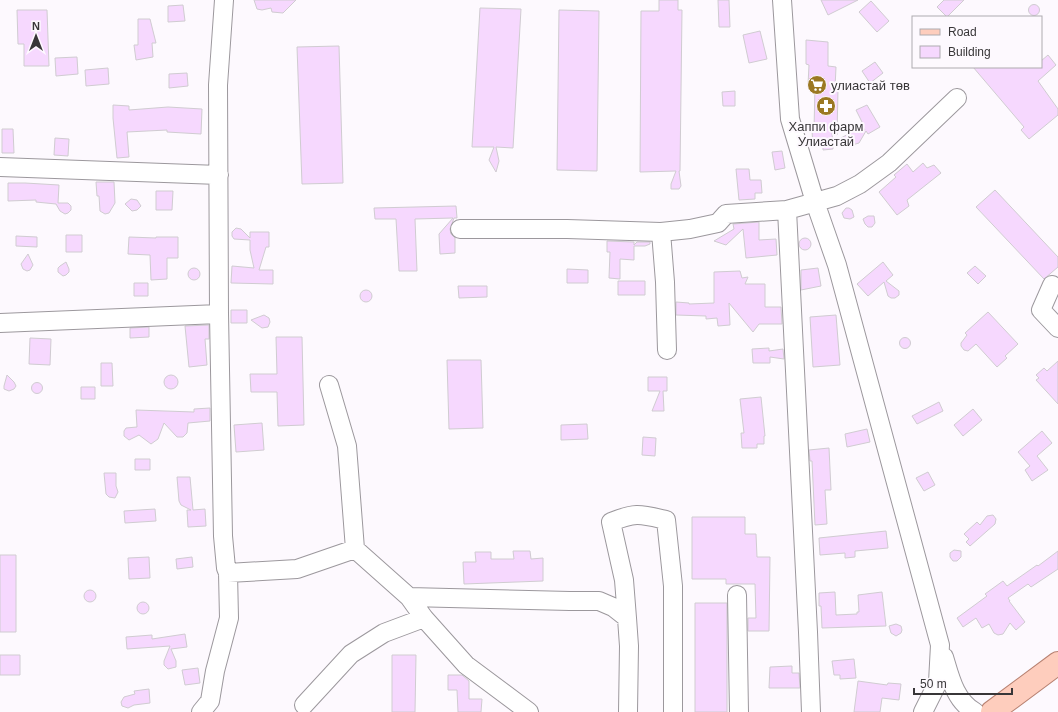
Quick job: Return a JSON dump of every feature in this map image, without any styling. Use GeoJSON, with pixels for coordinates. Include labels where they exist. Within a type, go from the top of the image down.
{"type":"FeatureCollection","features":[{"type":"Feature","properties":{"kind":"main road"},"geometry":{"type":"LineString","coordinates":[[992,712],[1058,663]]}},
{"type":"Feature","properties":{"kind":"street"},"geometry":{"type":"LineString","coordinates":[[201,712],[210,701],[215,671],[229,618],[228,573],[226,568],[223,536],[219,314],[218,85],[224,0]]}},
{"type":"Feature","properties":{"kind":"street"},"geometry":{"type":"LineString","coordinates":[[782,0],[790,119],[815,202],[837,265],[940,645],[952,682],[958,695],[963,703],[975,712]]}},
{"type":"Feature","properties":{"kind":"street"},"geometry":{"type":"LineString","coordinates":[[460,229],[568,229],[661,232],[690,229],[718,223],[726,214],[787,210],[836,196],[860,184],[889,162],[957,98]]}},
{"type":"Feature","properties":{"kind":"street"},"geometry":{"type":"LineString","coordinates":[[0,167],[219,175]]}},
{"type":"Feature","properties":{"kind":"street"},"geometry":{"type":"LineString","coordinates":[[787,210],[811,712]]}},
{"type":"Feature","properties":{"kind":"street"},"geometry":{"type":"LineString","coordinates":[[661,232],[665,282],[667,350]]}},
{"type":"Feature","properties":{"kind":"street"},"geometry":{"type":"LineString","coordinates":[[1052,285],[1041,310],[1058,328]]}},
{"type":"Feature","properties":{"kind":"street"},"geometry":{"type":"LineString","coordinates":[[0,322],[219,314]]}},
{"type":"Feature","properties":{"kind":"street"},"geometry":{"type":"LineString","coordinates":[[329,385],[347,446],[355,549],[409,597],[424,618],[466,665],[530,712]]}},
{"type":"Feature","properties":{"kind":"street"},"geometry":{"type":"LineString","coordinates":[[628,712],[630,646],[624,580],[611,522],[625,516],[640,514],[666,520],[673,586],[673,712]]}},
{"type":"Feature","properties":{"kind":"street"},"geometry":{"type":"LineString","coordinates":[[228,573],[297,569],[355,549]]}},
{"type":"Feature","properties":{"kind":"street"},"geometry":{"type":"LineString","coordinates":[[737,595],[739,712]]}},
{"type":"Feature","properties":{"kind":"street"},"geometry":{"type":"LineString","coordinates":[[409,597],[599,601],[613,607],[627,618]]}},
{"type":"Feature","properties":{"kind":"street"},"geometry":{"type":"LineString","coordinates":[[304,705],[351,654],[384,633],[424,618]]}},
{"type":"Feature","properties":{"kind":"street"},"geometry":{"type":"LineString","coordinates":[[923,712],[938,682],[940,645]]}},
{"type":"Feature","properties":{"kind":"building"},"geometry":{"type":"Polygon","coordinates":[[[254,0],[296,0],[283,13],[272,12],[271,8],[262,10],[257,9],[254,0]]]}},
{"type":"Feature","properties":{"kind":"building"},"geometry":{"type":"Polygon","coordinates":[[[659,0],[678,0],[678,10],[682,10],[679,171],[681,186],[679,189],[671,189],[671,184],[676,171],[640,172],[641,11],[659,11],[659,0]]]}},
{"type":"Feature","properties":{"kind":"building"},"geometry":{"type":"Polygon","coordinates":[[[718,0],[729,0],[730,27],[719,27],[718,0]]]}},
{"type":"Feature","properties":{"kind":"building"},"geometry":{"type":"Polygon","coordinates":[[[821,0],[858,0],[828,15],[821,0]]]}},
{"type":"Feature","properties":{"kind":"building"},"geometry":{"type":"Polygon","coordinates":[[[944,0],[964,0],[948,16],[946,16],[937,7],[944,0]]]}},
{"type":"Feature","properties":{"kind":"building"},"geometry":{"type":"Polygon","coordinates":[[[871,1],[889,21],[877,32],[859,12],[871,1]]]}},
{"type":"Feature","properties":{"kind":"building"},"geometry":{"type":"Polygon","coordinates":[[[1034,4],[1038,6],[1040,10],[1038,14],[1034,16],[1030,14],[1028,10],[1030,6],[1034,4]]]}},
{"type":"Feature","properties":{"kind":"building"},"geometry":{"type":"Polygon","coordinates":[[[183,5],[185,21],[168,22],[168,6],[183,5]]]}},
{"type":"Feature","properties":{"kind":"building"},"geometry":{"type":"Polygon","coordinates":[[[480,8],[521,9],[513,148],[496,147],[499,161],[496,172],[489,160],[494,147],[472,147],[480,8]]]}},
{"type":"Feature","properties":{"kind":"building"},"geometry":{"type":"Polygon","coordinates":[[[17,10],[47,10],[49,66],[24,66],[24,44],[18,44],[17,10]]]}},
{"type":"Feature","properties":{"kind":"building"},"geometry":{"type":"Polygon","coordinates":[[[559,10],[599,11],[597,171],[557,170],[559,10]]]}},
{"type":"Feature","properties":{"kind":"building"},"geometry":{"type":"Polygon","coordinates":[[[138,19],[150,19],[156,43],[152,43],[153,57],[136,60],[134,45],[138,45],[138,19]]]}},
{"type":"Feature","properties":{"kind":"building"},"geometry":{"type":"Polygon","coordinates":[[[760,31],[767,59],[749,63],[743,35],[760,31]]]}},
{"type":"Feature","properties":{"kind":"building"},"geometry":{"type":"Polygon","coordinates":[[[806,40],[828,42],[828,66],[836,67],[835,88],[838,89],[837,135],[832,132],[833,149],[823,150],[823,146],[813,147],[812,130],[814,130],[815,85],[808,85],[809,65],[806,64],[806,40]]]}},
{"type":"Feature","properties":{"kind":"building"},"geometry":{"type":"Polygon","coordinates":[[[339,46],[343,183],[302,184],[297,47],[339,46]]]}},
{"type":"Feature","properties":{"kind":"building"},"geometry":{"type":"Polygon","coordinates":[[[1048,55],[1056,65],[1038,81],[1058,109],[1058,115],[1029,139],[1021,130],[1024,127],[974,68],[1042,68],[1042,60],[1048,55]]]}},
{"type":"Feature","properties":{"kind":"building"},"geometry":{"type":"Polygon","coordinates":[[[77,57],[78,74],[56,76],[55,58],[77,57]]]}},
{"type":"Feature","properties":{"kind":"building"},"geometry":{"type":"Polygon","coordinates":[[[875,62],[883,73],[870,83],[862,71],[875,62]]]}},
{"type":"Feature","properties":{"kind":"building"},"geometry":{"type":"Polygon","coordinates":[[[108,68],[109,84],[86,86],[85,70],[108,68]]]}},
{"type":"Feature","properties":{"kind":"building"},"geometry":{"type":"Polygon","coordinates":[[[187,73],[188,86],[169,88],[169,74],[187,73]]]}},
{"type":"Feature","properties":{"kind":"building"},"geometry":{"type":"Polygon","coordinates":[[[735,91],[735,106],[723,106],[722,92],[735,91]]]}},
{"type":"Feature","properties":{"kind":"building"},"geometry":{"type":"Polygon","coordinates":[[[113,105],[129,106],[129,110],[168,107],[202,109],[201,134],[167,132],[167,130],[127,132],[129,157],[117,158],[113,105]]]}},
{"type":"Feature","properties":{"kind":"building"},"geometry":{"type":"Polygon","coordinates":[[[867,105],[880,127],[868,134],[866,131],[859,143],[852,145],[841,138],[852,132],[865,130],[860,123],[862,122],[856,110],[867,105]]]}},
{"type":"Feature","properties":{"kind":"building"},"geometry":{"type":"Polygon","coordinates":[[[2,129],[13,129],[14,153],[2,153],[2,129]]]}},
{"type":"Feature","properties":{"kind":"building"},"geometry":{"type":"Polygon","coordinates":[[[55,138],[69,139],[68,156],[54,155],[55,138]]]}},
{"type":"Feature","properties":{"kind":"building"},"geometry":{"type":"Polygon","coordinates":[[[782,151],[785,168],[775,170],[772,152],[782,151]]]}},
{"type":"Feature","properties":{"kind":"building"},"geometry":{"type":"Polygon","coordinates":[[[923,163],[927,168],[934,165],[941,173],[907,200],[909,206],[897,215],[879,192],[896,177],[894,175],[907,164],[913,172],[923,163]]]}},
{"type":"Feature","properties":{"kind":"building"},"geometry":{"type":"Polygon","coordinates":[[[736,169],[749,169],[750,180],[761,180],[762,193],[755,193],[755,199],[739,200],[736,169]]]}},
{"type":"Feature","properties":{"kind":"building"},"geometry":{"type":"Polygon","coordinates":[[[96,182],[114,182],[115,203],[109,213],[105,214],[100,211],[96,182]]]}},
{"type":"Feature","properties":{"kind":"building"},"geometry":{"type":"Polygon","coordinates":[[[8,183],[59,185],[58,203],[68,203],[71,206],[71,210],[65,214],[60,211],[56,204],[36,202],[36,200],[8,201],[8,183]]]}},
{"type":"Feature","properties":{"kind":"building"},"geometry":{"type":"Polygon","coordinates":[[[995,190],[1058,257],[1058,267],[1044,279],[976,207],[995,190]]]}},
{"type":"Feature","properties":{"kind":"building"},"geometry":{"type":"Polygon","coordinates":[[[156,191],[173,191],[172,210],[156,210],[156,191]]]}},
{"type":"Feature","properties":{"kind":"building"},"geometry":{"type":"Polygon","coordinates":[[[131,199],[137,200],[141,206],[137,210],[132,211],[125,204],[131,199]]]}},
{"type":"Feature","properties":{"kind":"building"},"geometry":{"type":"Polygon","coordinates":[[[456,206],[457,218],[454,218],[450,229],[451,234],[455,238],[455,253],[440,254],[439,234],[453,218],[415,219],[417,271],[399,271],[396,219],[375,219],[374,208],[456,206]]]}},
{"type":"Feature","properties":{"kind":"building"},"geometry":{"type":"Polygon","coordinates":[[[846,208],[852,210],[854,217],[850,219],[844,218],[842,213],[846,208]]]}},
{"type":"Feature","properties":{"kind":"building"},"geometry":{"type":"Polygon","coordinates":[[[868,216],[874,216],[875,223],[872,227],[868,227],[863,219],[868,216]]]}},
{"type":"Feature","properties":{"kind":"building"},"geometry":{"type":"Polygon","coordinates":[[[759,222],[759,240],[776,239],[777,255],[746,258],[743,229],[726,245],[714,241],[734,229],[733,224],[759,222]]]}},
{"type":"Feature","properties":{"kind":"building"},"geometry":{"type":"Polygon","coordinates":[[[236,228],[241,229],[250,238],[250,232],[269,232],[269,247],[266,247],[259,270],[273,270],[273,284],[231,283],[232,266],[254,268],[250,250],[250,240],[234,239],[232,232],[236,228]]]}},
{"type":"Feature","properties":{"kind":"building"},"geometry":{"type":"Polygon","coordinates":[[[66,235],[82,235],[82,252],[66,252],[66,235]]]}},
{"type":"Feature","properties":{"kind":"building"},"geometry":{"type":"Polygon","coordinates":[[[16,236],[37,237],[37,247],[16,246],[16,236]]]}},
{"type":"Feature","properties":{"kind":"building"},"geometry":{"type":"Polygon","coordinates":[[[129,237],[178,237],[178,258],[167,258],[167,279],[151,280],[150,255],[128,254],[129,237]]]}},
{"type":"Feature","properties":{"kind":"building"},"geometry":{"type":"Polygon","coordinates":[[[803,238],[807,238],[811,244],[807,250],[803,250],[799,246],[799,242],[803,238]]]}},
{"type":"Feature","properties":{"kind":"building"},"geometry":{"type":"Polygon","coordinates":[[[607,241],[634,242],[634,245],[637,242],[650,242],[650,244],[645,246],[634,246],[634,260],[620,259],[620,279],[609,278],[610,252],[607,252],[607,241]]]}},
{"type":"Feature","properties":{"kind":"building"},"geometry":{"type":"Polygon","coordinates":[[[28,254],[33,265],[30,270],[27,271],[23,269],[21,264],[28,254]]]}},
{"type":"Feature","properties":{"kind":"building"},"geometry":{"type":"Polygon","coordinates":[[[66,262],[69,272],[63,276],[58,272],[58,268],[66,262]]]}},
{"type":"Feature","properties":{"kind":"building"},"geometry":{"type":"Polygon","coordinates":[[[883,262],[893,275],[886,281],[899,291],[899,295],[895,298],[888,296],[884,282],[868,296],[857,284],[883,262]]]}},
{"type":"Feature","properties":{"kind":"building"},"geometry":{"type":"Polygon","coordinates":[[[975,266],[986,276],[978,284],[967,273],[975,266]]]}},
{"type":"Feature","properties":{"kind":"building"},"geometry":{"type":"Polygon","coordinates":[[[192,268],[196,268],[200,274],[196,280],[192,280],[188,276],[188,272],[192,268]]]}},
{"type":"Feature","properties":{"kind":"building"},"geometry":{"type":"Polygon","coordinates":[[[818,268],[821,286],[801,290],[801,270],[818,268]]]}},
{"type":"Feature","properties":{"kind":"building"},"geometry":{"type":"Polygon","coordinates":[[[567,269],[588,270],[588,283],[567,283],[567,269]]]}},
{"type":"Feature","properties":{"kind":"building"},"geometry":{"type":"Polygon","coordinates":[[[740,271],[742,278],[748,277],[745,284],[765,284],[765,307],[781,307],[782,324],[759,324],[753,332],[729,303],[730,325],[718,326],[717,318],[706,319],[706,316],[676,315],[676,302],[689,304],[714,303],[714,272],[740,271]]]}},
{"type":"Feature","properties":{"kind":"building"},"geometry":{"type":"Polygon","coordinates":[[[618,281],[645,281],[645,295],[618,295],[618,281]]]}},
{"type":"Feature","properties":{"kind":"building"},"geometry":{"type":"Polygon","coordinates":[[[134,283],[148,283],[148,296],[134,296],[134,283]]]}},
{"type":"Feature","properties":{"kind":"building"},"geometry":{"type":"Polygon","coordinates":[[[458,286],[487,286],[487,297],[459,298],[458,286]]]}},
{"type":"Feature","properties":{"kind":"building"},"geometry":{"type":"Polygon","coordinates":[[[364,290],[368,290],[372,296],[368,302],[364,302],[360,298],[360,294],[364,290]]]}},
{"type":"Feature","properties":{"kind":"building"},"geometry":{"type":"Polygon","coordinates":[[[231,310],[247,310],[247,323],[231,323],[231,310]]]}},
{"type":"Feature","properties":{"kind":"building"},"geometry":{"type":"Polygon","coordinates":[[[988,312],[1018,344],[1005,356],[1007,358],[997,367],[976,344],[968,351],[964,350],[961,346],[961,343],[967,335],[965,333],[988,312]]]}},
{"type":"Feature","properties":{"kind":"building"},"geometry":{"type":"Polygon","coordinates":[[[264,315],[269,318],[270,322],[268,327],[262,328],[251,320],[264,315]]]}},
{"type":"Feature","properties":{"kind":"building"},"geometry":{"type":"Polygon","coordinates":[[[836,315],[840,365],[813,367],[810,317],[836,315]]]}},
{"type":"Feature","properties":{"kind":"building"},"geometry":{"type":"Polygon","coordinates":[[[209,325],[209,339],[205,339],[207,365],[189,367],[185,326],[209,325]]]}},
{"type":"Feature","properties":{"kind":"building"},"geometry":{"type":"Polygon","coordinates":[[[149,327],[149,337],[130,338],[130,328],[149,327]]]}},
{"type":"Feature","properties":{"kind":"building"},"geometry":{"type":"Polygon","coordinates":[[[276,337],[302,337],[304,425],[278,426],[277,392],[251,392],[250,374],[277,374],[276,337]]]}},
{"type":"Feature","properties":{"kind":"building"},"geometry":{"type":"Polygon","coordinates":[[[905,337],[909,339],[911,343],[909,347],[905,349],[901,347],[899,343],[901,339],[905,337]]]}},
{"type":"Feature","properties":{"kind":"building"},"geometry":{"type":"Polygon","coordinates":[[[30,338],[51,339],[50,365],[29,364],[30,338]]]}},
{"type":"Feature","properties":{"kind":"building"},"geometry":{"type":"Polygon","coordinates":[[[769,348],[769,351],[783,349],[784,359],[770,357],[770,363],[753,363],[752,349],[769,348]]]}},
{"type":"Feature","properties":{"kind":"building"},"geometry":{"type":"Polygon","coordinates":[[[447,360],[481,360],[483,428],[449,429],[447,360]]]}},
{"type":"Feature","properties":{"kind":"building"},"geometry":{"type":"Polygon","coordinates":[[[1058,361],[1058,404],[1036,380],[1039,378],[1036,375],[1044,368],[1047,371],[1058,361]]]}},
{"type":"Feature","properties":{"kind":"building"},"geometry":{"type":"Polygon","coordinates":[[[101,363],[112,363],[113,386],[101,386],[101,363]]]}},
{"type":"Feature","properties":{"kind":"building"},"geometry":{"type":"Polygon","coordinates":[[[7,375],[16,386],[14,389],[9,391],[4,389],[7,375]]]}},
{"type":"Feature","properties":{"kind":"building"},"geometry":{"type":"Polygon","coordinates":[[[171,375],[176,377],[178,382],[176,387],[171,389],[166,387],[164,382],[166,377],[171,375]]]}},
{"type":"Feature","properties":{"kind":"building"},"geometry":{"type":"Polygon","coordinates":[[[648,377],[667,377],[667,391],[663,391],[664,411],[652,411],[660,391],[648,391],[648,377]]]}},
{"type":"Feature","properties":{"kind":"building"},"geometry":{"type":"Polygon","coordinates":[[[37,382],[41,384],[43,388],[41,392],[37,394],[33,392],[31,388],[33,384],[37,382]]]}},
{"type":"Feature","properties":{"kind":"building"},"geometry":{"type":"Polygon","coordinates":[[[81,387],[95,387],[95,399],[81,399],[81,387]]]}},
{"type":"Feature","properties":{"kind":"building"},"geometry":{"type":"Polygon","coordinates":[[[761,397],[765,436],[764,444],[757,444],[757,448],[742,448],[741,433],[744,433],[740,399],[761,397]]]}},
{"type":"Feature","properties":{"kind":"building"},"geometry":{"type":"Polygon","coordinates":[[[939,402],[943,411],[917,424],[912,416],[939,402]]]}},
{"type":"Feature","properties":{"kind":"building"},"geometry":{"type":"Polygon","coordinates":[[[210,408],[210,421],[188,423],[187,433],[183,437],[177,437],[164,423],[158,439],[151,444],[139,435],[129,440],[124,436],[124,431],[126,428],[137,427],[136,410],[194,412],[194,409],[210,408]]]}},
{"type":"Feature","properties":{"kind":"building"},"geometry":{"type":"Polygon","coordinates":[[[973,409],[982,420],[963,436],[954,425],[973,409]]]}},
{"type":"Feature","properties":{"kind":"building"},"geometry":{"type":"Polygon","coordinates":[[[262,423],[264,450],[236,452],[234,425],[262,423]]]}},
{"type":"Feature","properties":{"kind":"building"},"geometry":{"type":"Polygon","coordinates":[[[587,424],[588,439],[561,440],[561,425],[587,424]]]}},
{"type":"Feature","properties":{"kind":"building"},"geometry":{"type":"Polygon","coordinates":[[[867,429],[870,442],[847,447],[845,434],[867,429]]]}},
{"type":"Feature","properties":{"kind":"building"},"geometry":{"type":"Polygon","coordinates":[[[1042,431],[1052,443],[1037,456],[1048,470],[1032,481],[1025,470],[1030,466],[1018,452],[1042,431]]]}},
{"type":"Feature","properties":{"kind":"building"},"geometry":{"type":"Polygon","coordinates":[[[643,437],[656,438],[655,456],[642,455],[643,437]]]}},
{"type":"Feature","properties":{"kind":"building"},"geometry":{"type":"Polygon","coordinates":[[[829,448],[831,490],[825,490],[827,524],[815,525],[812,461],[810,461],[809,450],[829,448]]]}},
{"type":"Feature","properties":{"kind":"building"},"geometry":{"type":"Polygon","coordinates":[[[135,459],[150,459],[150,470],[135,470],[135,459]]]}},
{"type":"Feature","properties":{"kind":"building"},"geometry":{"type":"Polygon","coordinates":[[[928,472],[935,485],[924,491],[916,478],[928,472]]]}},
{"type":"Feature","properties":{"kind":"building"},"geometry":{"type":"Polygon","coordinates":[[[104,473],[116,473],[116,486],[118,492],[115,498],[109,497],[106,494],[104,473]]]}},
{"type":"Feature","properties":{"kind":"building"},"geometry":{"type":"Polygon","coordinates":[[[177,477],[190,477],[193,510],[205,509],[206,526],[188,527],[187,510],[191,510],[181,505],[179,501],[177,477]]]}},
{"type":"Feature","properties":{"kind":"building"},"geometry":{"type":"Polygon","coordinates":[[[155,509],[156,521],[125,523],[124,511],[155,509]]]}},
{"type":"Feature","properties":{"kind":"building"},"geometry":{"type":"Polygon","coordinates":[[[993,515],[996,519],[995,524],[970,546],[966,542],[969,539],[964,534],[977,522],[980,525],[987,516],[993,515]]]}},
{"type":"Feature","properties":{"kind":"building"},"geometry":{"type":"Polygon","coordinates":[[[692,517],[745,517],[745,534],[756,534],[757,557],[770,557],[769,631],[748,631],[748,618],[756,618],[755,584],[726,584],[726,579],[692,579],[692,517]]]}},
{"type":"Feature","properties":{"kind":"building"},"geometry":{"type":"Polygon","coordinates":[[[886,531],[888,548],[855,551],[855,557],[845,558],[845,553],[820,555],[819,538],[886,531]]]}},
{"type":"Feature","properties":{"kind":"building"},"geometry":{"type":"Polygon","coordinates":[[[954,550],[961,551],[961,557],[957,561],[953,561],[950,557],[950,553],[954,550]]]}},
{"type":"Feature","properties":{"kind":"building"},"geometry":{"type":"Polygon","coordinates":[[[513,551],[530,551],[531,559],[543,558],[543,581],[464,584],[463,562],[476,562],[475,552],[491,552],[491,559],[514,559],[513,551]]]}},
{"type":"Feature","properties":{"kind":"building"},"geometry":{"type":"Polygon","coordinates":[[[1058,551],[1058,569],[1031,587],[1028,584],[1008,598],[1025,622],[1016,630],[1010,623],[1003,634],[998,635],[994,633],[989,624],[982,628],[976,618],[963,627],[957,618],[987,596],[985,594],[1003,581],[1007,586],[1058,551]]]}},
{"type":"Feature","properties":{"kind":"building"},"geometry":{"type":"Polygon","coordinates":[[[0,555],[16,555],[16,632],[0,632],[0,555]]]}},
{"type":"Feature","properties":{"kind":"building"},"geometry":{"type":"Polygon","coordinates":[[[149,557],[150,578],[129,579],[128,558],[149,557]]]}},
{"type":"Feature","properties":{"kind":"building"},"geometry":{"type":"Polygon","coordinates":[[[192,557],[193,567],[177,569],[176,559],[192,557]]]}},
{"type":"Feature","properties":{"kind":"building"},"geometry":{"type":"Polygon","coordinates":[[[88,590],[92,590],[96,596],[92,602],[88,602],[84,598],[84,594],[88,590]]]}},
{"type":"Feature","properties":{"kind":"building"},"geometry":{"type":"Polygon","coordinates":[[[835,592],[836,615],[857,614],[857,612],[859,612],[858,595],[882,592],[886,626],[822,628],[819,593],[835,592]]]}},
{"type":"Feature","properties":{"kind":"building"},"geometry":{"type":"Polygon","coordinates":[[[141,602],[145,602],[149,608],[145,614],[141,614],[137,610],[137,606],[141,602]]]}},
{"type":"Feature","properties":{"kind":"building"},"geometry":{"type":"Polygon","coordinates":[[[695,603],[727,603],[727,712],[695,712],[695,603]]]}},
{"type":"Feature","properties":{"kind":"building"},"geometry":{"type":"Polygon","coordinates":[[[896,624],[901,626],[902,630],[901,633],[896,636],[891,633],[889,626],[896,624]]]}},
{"type":"Feature","properties":{"kind":"building"},"geometry":{"type":"Polygon","coordinates":[[[185,634],[187,647],[171,649],[176,661],[176,667],[168,669],[164,665],[164,661],[170,646],[127,649],[126,637],[152,635],[152,639],[185,634]]]}},
{"type":"Feature","properties":{"kind":"building"},"geometry":{"type":"Polygon","coordinates":[[[0,655],[20,655],[20,675],[0,675],[0,655]]]}},
{"type":"Feature","properties":{"kind":"building"},"geometry":{"type":"Polygon","coordinates":[[[392,655],[416,655],[415,712],[392,712],[392,655]]]}},
{"type":"Feature","properties":{"kind":"building"},"geometry":{"type":"Polygon","coordinates":[[[854,659],[856,678],[840,679],[840,675],[834,675],[832,661],[854,659]]]}},
{"type":"Feature","properties":{"kind":"building"},"geometry":{"type":"Polygon","coordinates":[[[792,666],[792,673],[799,673],[800,688],[769,688],[770,667],[792,666]]]}},
{"type":"Feature","properties":{"kind":"building"},"geometry":{"type":"Polygon","coordinates":[[[198,668],[200,683],[185,685],[182,670],[198,668]]]}},
{"type":"Feature","properties":{"kind":"building"},"geometry":{"type":"Polygon","coordinates":[[[448,675],[462,675],[469,681],[469,699],[482,699],[481,712],[458,712],[457,690],[448,690],[448,675]]]}},
{"type":"Feature","properties":{"kind":"building"},"geometry":{"type":"Polygon","coordinates":[[[858,681],[887,685],[888,683],[901,684],[899,700],[882,698],[880,712],[854,712],[858,681]]]}},
{"type":"Feature","properties":{"kind":"building"},"geometry":{"type":"Polygon","coordinates":[[[149,689],[150,703],[134,705],[128,708],[122,706],[121,702],[124,697],[135,694],[134,691],[149,689]]]}},
{"type":"Feature","properties":{"kind":"place","name":"улиастай төв"},"geometry":{"type":"Point","coordinates":[817,85]}},
{"type":"Feature","properties":{"kind":"place","name":"Хаппи фарм Улиастай"},"geometry":{"type":"Point","coordinates":[826,106]}}]}
